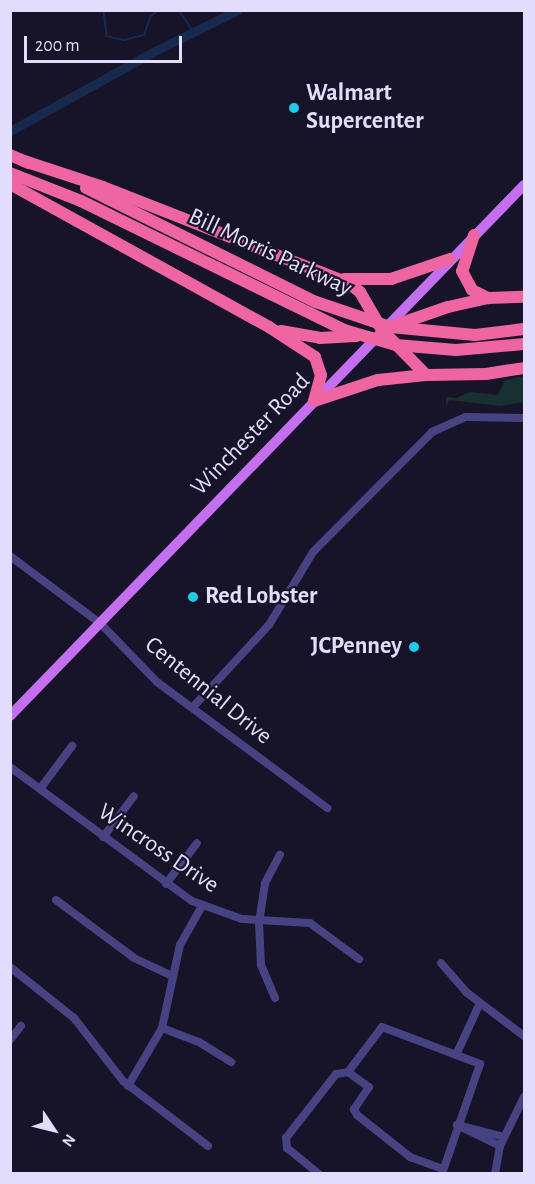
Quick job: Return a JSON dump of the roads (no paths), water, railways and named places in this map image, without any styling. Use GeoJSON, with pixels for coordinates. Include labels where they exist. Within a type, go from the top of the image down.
{"type":"FeatureCollection","features":[{"type":"Feature","properties":{"kind":"highway","name":"Bill Morris Parkway"},"geometry":{"type":"LineString","coordinates":[[10,155],[316,302],[390,327],[475,335],[525,328]]}},
{"type":"Feature","properties":{"kind":"highway"},"geometry":{"type":"LineString","coordinates":[[24,160],[103,187],[331,276],[360,292],[382,330],[426,375]]}},
{"type":"Feature","properties":{"kind":"highway","name":"Bill Morris Parkway"},"geometry":{"type":"LineString","coordinates":[[11,177],[81,201],[303,313],[344,330],[396,345],[456,350],[525,344]]}},
{"type":"Feature","properties":{"kind":"highway"},"geometry":{"type":"LineString","coordinates":[[11,177],[269,327],[320,363],[314,401],[378,380],[426,375],[486,374],[525,368]]}},
{"type":"Feature","properties":{"kind":"highway"},"geometry":{"type":"LineString","coordinates":[[474,234],[462,271],[472,290],[488,298]]}},
{"type":"Feature","properties":{"kind":"highway"},"geometry":{"type":"LineString","coordinates":[[331,276],[370,282],[391,279],[450,259]]}},
{"type":"Feature","properties":{"kind":"highway"},"geometry":{"type":"LineString","coordinates":[[269,327],[320,338],[360,336],[448,307],[488,298],[525,297]]}},
{"type":"Feature","properties":{"kind":"main road","name":"Winchester Road"},"geometry":{"type":"LineString","coordinates":[[10,716],[474,234],[525,185]]}},
{"type":"Feature","properties":{"kind":"street"},"geometry":{"type":"LineString","coordinates":[[193,707],[269,625],[313,552],[432,432],[466,417],[525,418]]}},
{"type":"Feature","properties":{"kind":"street","name":"Centennial Drive"},"geometry":{"type":"LineString","coordinates":[[10,556],[100,623],[157,682],[327,808]]}},
{"type":"Feature","properties":{"kind":"street"},"geometry":{"type":"LineString","coordinates":[[40,789],[72,746]]}},
{"type":"Feature","properties":{"kind":"street","name":"Wincross Drive"},"geometry":{"type":"LineString","coordinates":[[10,767],[166,884],[201,906],[259,922],[310,923],[359,959]]}},
{"type":"Feature","properties":{"kind":"street"},"geometry":{"type":"LineString","coordinates":[[103,837],[134,796]]}},
{"type":"Feature","properties":{"kind":"street"},"geometry":{"type":"LineString","coordinates":[[166,884],[197,843]]}},
{"type":"Feature","properties":{"kind":"street"},"geometry":{"type":"LineString","coordinates":[[275,998],[261,966],[259,922],[265,883],[280,855]]}},
{"type":"Feature","properties":{"kind":"street"},"geometry":{"type":"LineString","coordinates":[[56,900],[134,958],[172,976]]}},
{"type":"Feature","properties":{"kind":"street"},"geometry":{"type":"LineString","coordinates":[[128,1086],[162,1028],[172,976],[183,938],[201,906]]}},
{"type":"Feature","properties":{"kind":"street"},"geometry":{"type":"LineString","coordinates":[[441,963],[480,1003],[525,1036]]}},
{"type":"Feature","properties":{"kind":"street"},"geometry":{"type":"LineString","coordinates":[[10,967],[74,1018],[128,1086],[208,1146]]}},
{"type":"Feature","properties":{"kind":"street"},"geometry":{"type":"LineString","coordinates":[[456,1055],[480,1003]]}},
{"type":"Feature","properties":{"kind":"street"},"geometry":{"type":"LineString","coordinates":[[10,1040],[21,1026]]}},
{"type":"Feature","properties":{"kind":"street"},"geometry":{"type":"LineString","coordinates":[[319,1173],[287,1148],[286,1138],[336,1074],[348,1072],[381,1026],[480,1064],[442,1171],[410,1157],[357,1115],[354,1109],[369,1087],[348,1072]]}},
{"type":"Feature","properties":{"kind":"street"},"geometry":{"type":"LineString","coordinates":[[162,1028],[199,1042],[231,1062]]}},
{"type":"Feature","properties":{"kind":"street"},"geometry":{"type":"LineString","coordinates":[[495,1173],[502,1141],[522,1101]]}},
{"type":"Feature","properties":{"kind":"street"},"geometry":{"type":"LineString","coordinates":[[458,1125],[502,1141]]}},
{"type":"Feature","properties":{"kind":"waterway"},"geometry":{"type":"LineString","coordinates":[[104,10],[107,36],[124,40],[144,35],[151,16],[159,10]]}},
{"type":"Feature","properties":{"kind":"waterway"},"geometry":{"type":"LineString","coordinates":[[179,10],[194,32]]}},
{"type":"Feature","properties":{"kind":"waterway"},"geometry":{"type":"LineString","coordinates":[[10,131],[157,50],[238,10]]}},
{"type":"Feature","properties":{"kind":"place","name":"Walmart Supercenter"},"geometry":{"type":"Point","coordinates":[294,108]}},
{"type":"Feature","properties":{"kind":"place","name":"Red Lobster"},"geometry":{"type":"Point","coordinates":[193,597]}},
{"type":"Feature","properties":{"kind":"place","name":"JCPenney"},"geometry":{"type":"Point","coordinates":[414,647]}}]}
